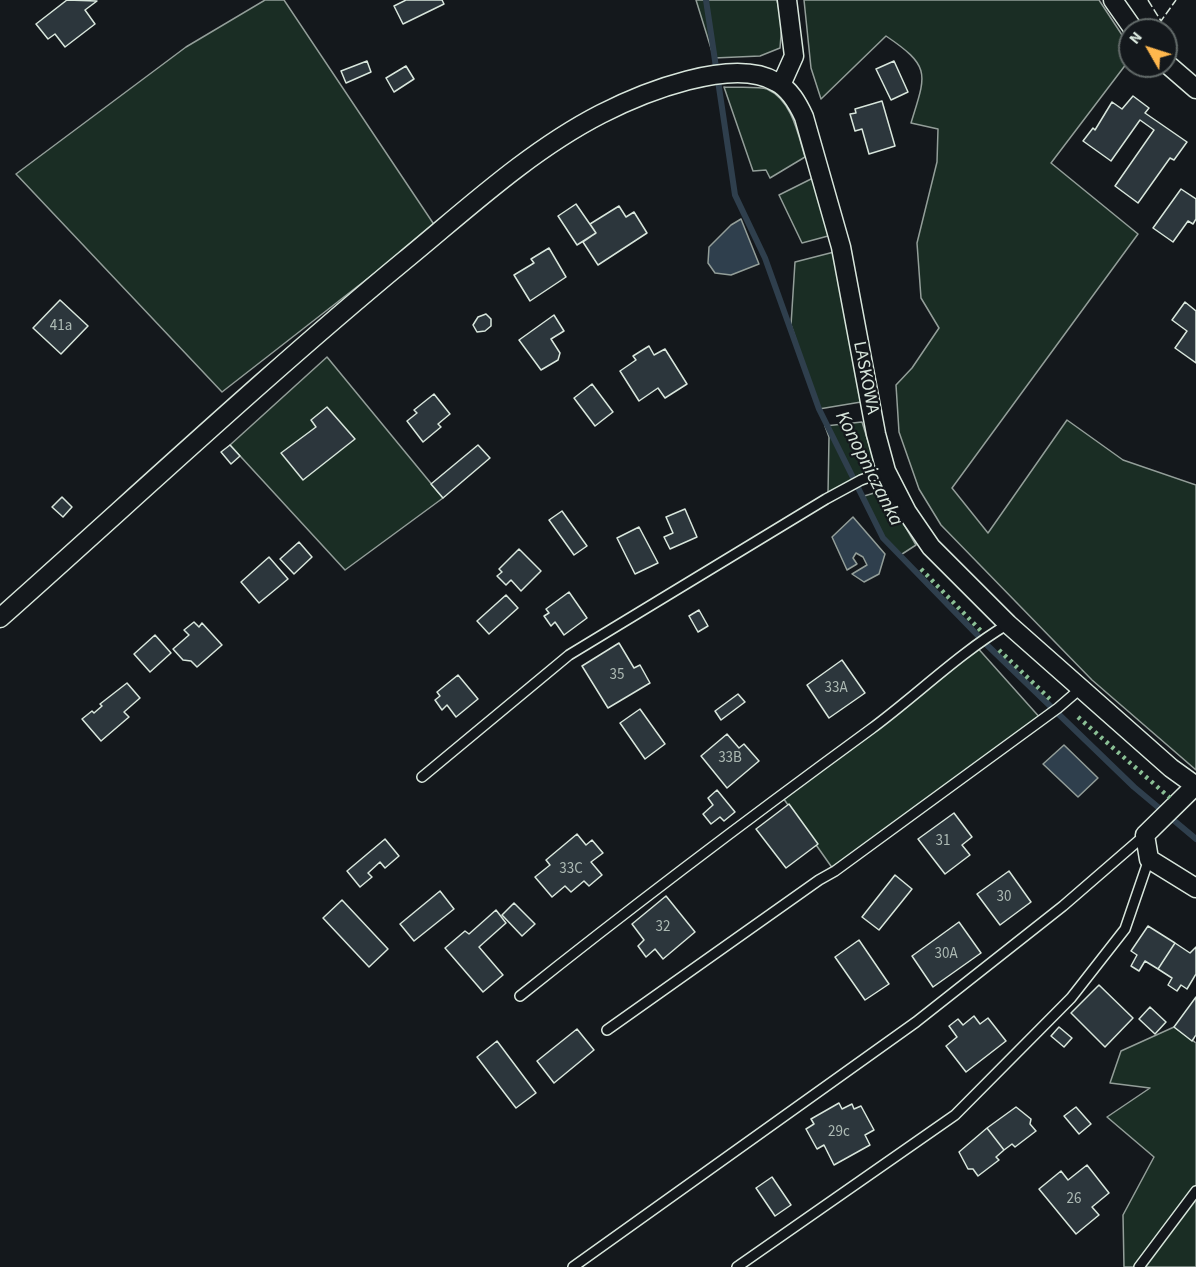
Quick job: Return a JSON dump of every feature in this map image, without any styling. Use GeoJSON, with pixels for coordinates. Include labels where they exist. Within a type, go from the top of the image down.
{"type":"FeatureCollection","features":[{"type":"Feature","properties":{"kind":"street"},"geometry":{"type":"LineString","coordinates":[[0,618],[296,352],[521,166],[601,114],[635,99],[699,78],[724,74],[752,74],[768,78],[781,85],[794,56],[787,0]]}},
{"type":"Feature","properties":{"kind":"street"},"geometry":{"type":"LineString","coordinates":[[1113,0],[1126,18]]}},
{"type":"Feature","properties":{"kind":"street"},"geometry":{"type":"LineString","coordinates":[[1178,73],[1196,89]]}},
{"type":"Feature","properties":{"kind":"street","name":"LASKOWA"},"geometry":{"type":"LineString","coordinates":[[781,85],[793,98],[804,117],[826,190],[841,247],[869,403],[886,471],[907,512],[931,547],[1008,624],[1080,689],[1196,786]]}},
{"type":"Feature","properties":{"kind":"street"},"geometry":{"type":"LineString","coordinates":[[1196,786],[1160,818],[1145,835],[1149,859],[1196,888]]}},
{"type":"Feature","properties":{"kind":"lane"},"geometry":{"type":"LineString","coordinates":[[422,777],[569,655],[847,487],[886,471]]}},
{"type":"Feature","properties":{"kind":"lane"},"geometry":{"type":"LineString","coordinates":[[520,996],[640,899],[909,700],[975,645],[1008,624]]}},
{"type":"Feature","properties":{"kind":"lane"},"geometry":{"type":"LineString","coordinates":[[607,1030],[809,886],[836,871],[1042,720],[1080,689]]}},
{"type":"Feature","properties":{"kind":"lane"},"geometry":{"type":"LineString","coordinates":[[573,1267],[916,1022],[1063,906],[1145,835]]}},
{"type":"Feature","properties":{"kind":"lane"},"geometry":{"type":"LineString","coordinates":[[738,1267],[955,1115],[1071,998],[1125,929],[1149,859]]}},
{"type":"Feature","properties":{"kind":"lane"},"geometry":{"type":"LineString","coordinates":[[1139,1267],[1196,1191]]}},
{"type":"Feature","properties":{"kind":"green space"},"geometry":{"type":"Polygon","coordinates":[[[265,0],[284,0],[435,226],[222,392],[16,174],[186,47],[265,0]]]}},
{"type":"Feature","properties":{"kind":"green space"},"geometry":{"type":"Polygon","coordinates":[[[696,0],[777,0],[782,23],[780,48],[760,56],[714,58],[696,0]]]}},
{"type":"Feature","properties":{"kind":"green space"},"geometry":{"type":"Polygon","coordinates":[[[804,0],[1099,0],[1118,29],[1118,75],[1051,163],[1138,234],[952,488],[988,533],[1067,420],[1123,460],[1196,485],[1196,770],[1092,680],[941,525],[919,489],[899,432],[896,385],[912,368],[939,328],[921,298],[917,243],[937,162],[938,129],[911,123],[920,93],[921,73],[918,64],[911,56],[886,36],[821,99],[811,68],[804,0]]]}},
{"type":"Feature","properties":{"kind":"green space"},"geometry":{"type":"Polygon","coordinates":[[[724,87],[763,88],[776,94],[793,118],[805,157],[770,178],[766,170],[753,171],[724,87]]]}},
{"type":"Feature","properties":{"kind":"green space"},"geometry":{"type":"Polygon","coordinates":[[[815,177],[828,236],[802,243],[779,195],[815,177]]]}},
{"type":"Feature","properties":{"kind":"green space"},"geometry":{"type":"Polygon","coordinates":[[[834,252],[861,402],[819,409],[791,325],[795,262],[834,252]]]}},
{"type":"Feature","properties":{"kind":"green space"},"geometry":{"type":"Polygon","coordinates":[[[327,357],[443,498],[345,570],[230,445],[327,357]]]}},
{"type":"Feature","properties":{"kind":"green space"},"geometry":{"type":"Polygon","coordinates":[[[862,422],[879,476],[828,494],[829,437],[825,426],[862,422]]]}},
{"type":"Feature","properties":{"kind":"green space"},"geometry":{"type":"Polygon","coordinates":[[[884,490],[916,545],[899,556],[883,538],[861,497],[884,490]]]}},
{"type":"Feature","properties":{"kind":"green space"},"geometry":{"type":"Polygon","coordinates":[[[975,645],[1042,720],[833,869],[781,795],[975,645]]]}},
{"type":"Feature","properties":{"kind":"green space"},"geometry":{"type":"Polygon","coordinates":[[[1174,1027],[1196,1043],[1196,1267],[1124,1267],[1123,1215],[1154,1157],[1107,1117],[1150,1088],[1110,1083],[1121,1051],[1174,1027]]]}},
{"type":"Feature","properties":{"kind":"water"},"geometry":{"type":"Polygon","coordinates":[[[741,219],[759,264],[731,275],[715,273],[708,263],[709,247],[731,225],[741,219]]]}},
{"type":"Feature","properties":{"kind":"water"},"geometry":{"type":"Polygon","coordinates":[[[853,517],[885,554],[879,574],[864,582],[852,574],[867,565],[863,557],[856,553],[853,558],[857,564],[847,570],[832,537],[853,517]]]}},
{"type":"Feature","properties":{"kind":"water"},"geometry":{"type":"Polygon","coordinates":[[[1064,745],[1098,778],[1078,797],[1043,764],[1064,745]]]}},
{"type":"Feature","properties":{"kind":"building"},"geometry":{"type":"Polygon","coordinates":[[[67,0],[97,1],[85,10],[95,24],[65,47],[55,34],[48,39],[36,24],[67,0]]]}},
{"type":"Feature","properties":{"kind":"building"},"geometry":{"type":"Polygon","coordinates":[[[406,0],[442,0],[444,4],[403,24],[394,6],[406,0]]]}},
{"type":"Feature","properties":{"kind":"building"},"geometry":{"type":"Polygon","coordinates":[[[367,61],[371,72],[346,83],[341,71],[367,61]]]}},
{"type":"Feature","properties":{"kind":"building"},"geometry":{"type":"Polygon","coordinates":[[[894,61],[908,92],[891,100],[876,69],[894,61]]]}},
{"type":"Feature","properties":{"kind":"building"},"geometry":{"type":"Polygon","coordinates":[[[406,66],[414,79],[394,92],[386,78],[406,66]]]}},
{"type":"Feature","properties":{"kind":"building"},"geometry":{"type":"Polygon","coordinates":[[[1133,96],[1149,108],[1145,113],[1187,142],[1174,160],[1170,158],[1138,203],[1115,186],[1154,130],[1140,120],[1111,161],[1083,141],[1093,128],[1095,130],[1112,102],[1122,109],[1133,96]]]}},
{"type":"Feature","properties":{"kind":"building"},"geometry":{"type":"Polygon","coordinates":[[[882,101],[895,146],[869,154],[862,129],[855,131],[850,114],[856,113],[855,109],[882,101]]]}},
{"type":"Feature","properties":{"kind":"building"},"geometry":{"type":"Polygon","coordinates":[[[1181,189],[1196,199],[1196,219],[1193,224],[1188,221],[1173,242],[1153,228],[1181,189]]]}},
{"type":"Feature","properties":{"kind":"building"},"geometry":{"type":"Polygon","coordinates":[[[576,204],[596,233],[577,245],[558,216],[576,204]]]}},
{"type":"Feature","properties":{"kind":"building"},"geometry":{"type":"Polygon","coordinates":[[[619,206],[626,217],[634,212],[647,233],[598,265],[583,242],[596,233],[590,224],[619,206]]]}},
{"type":"Feature","properties":{"kind":"building"},"geometry":{"type":"Polygon","coordinates":[[[549,248],[566,277],[530,301],[514,275],[534,263],[531,259],[549,248]]]}},
{"type":"Feature","properties":{"kind":"building"},"geometry":{"type":"Polygon","coordinates":[[[60,300],[88,326],[61,354],[33,328],[60,300]]]}},
{"type":"Feature","properties":{"kind":"building"},"geometry":{"type":"Polygon","coordinates":[[[1185,302],[1196,311],[1196,363],[1175,348],[1187,331],[1172,320],[1185,302]]]}},
{"type":"Feature","properties":{"kind":"building"},"geometry":{"type":"Polygon","coordinates":[[[486,314],[491,319],[491,326],[485,331],[477,332],[473,325],[478,317],[486,314]]]}},
{"type":"Feature","properties":{"kind":"building"},"geometry":{"type":"Polygon","coordinates":[[[554,315],[564,331],[551,339],[560,353],[558,360],[541,370],[519,340],[554,315]]]}},
{"type":"Feature","properties":{"kind":"building"},"geometry":{"type":"Polygon","coordinates":[[[649,346],[654,355],[665,349],[687,384],[665,398],[658,388],[639,401],[620,371],[636,360],[633,356],[649,346]]]}},
{"type":"Feature","properties":{"kind":"building"},"geometry":{"type":"Polygon","coordinates":[[[592,384],[613,412],[595,426],[574,398],[592,384]]]}},
{"type":"Feature","properties":{"kind":"building"},"geometry":{"type":"Polygon","coordinates":[[[434,394],[450,414],[438,424],[441,427],[423,442],[407,421],[417,413],[414,410],[434,394]]]}},
{"type":"Feature","properties":{"kind":"building"},"geometry":{"type":"Polygon","coordinates":[[[327,407],[355,439],[303,480],[281,453],[316,427],[311,420],[327,407]]]}},
{"type":"Feature","properties":{"kind":"building"},"geometry":{"type":"Polygon","coordinates":[[[230,445],[240,456],[231,464],[221,452],[230,445]]]}},
{"type":"Feature","properties":{"kind":"building"},"geometry":{"type":"Polygon","coordinates":[[[478,445],[490,458],[443,498],[431,484],[478,445]]]}},
{"type":"Feature","properties":{"kind":"building"},"geometry":{"type":"Polygon","coordinates":[[[62,497],[72,507],[63,517],[52,507],[62,497]]]}},
{"type":"Feature","properties":{"kind":"building"},"geometry":{"type":"Polygon","coordinates":[[[685,509],[697,537],[670,549],[664,537],[673,533],[666,517],[685,509]]]}},
{"type":"Feature","properties":{"kind":"building"},"geometry":{"type":"Polygon","coordinates":[[[562,511],[587,546],[574,555],[549,520],[562,511]]]}},
{"type":"Feature","properties":{"kind":"building"},"geometry":{"type":"Polygon","coordinates":[[[639,527],[658,563],[635,574],[617,538],[639,527]]]}},
{"type":"Feature","properties":{"kind":"building"},"geometry":{"type":"Polygon","coordinates":[[[299,542],[312,557],[294,574],[280,559],[299,542]]]}},
{"type":"Feature","properties":{"kind":"building"},"geometry":{"type":"Polygon","coordinates":[[[519,549],[541,571],[521,591],[511,580],[506,585],[497,576],[502,572],[499,569],[519,549]]]}},
{"type":"Feature","properties":{"kind":"building"},"geometry":{"type":"Polygon","coordinates":[[[269,557],[288,579],[259,603],[241,582],[269,557]]]}},
{"type":"Feature","properties":{"kind":"building"},"geometry":{"type":"Polygon","coordinates":[[[569,592],[587,618],[564,635],[555,622],[551,626],[544,616],[549,613],[546,609],[569,592]]]}},
{"type":"Feature","properties":{"kind":"building"},"geometry":{"type":"Polygon","coordinates":[[[506,595],[518,608],[489,634],[477,621],[506,595]]]}},
{"type":"Feature","properties":{"kind":"building"},"geometry":{"type":"Polygon","coordinates":[[[699,610],[708,626],[698,632],[689,616],[699,610]]]}},
{"type":"Feature","properties":{"kind":"building"},"geometry":{"type":"Polygon","coordinates":[[[194,622],[199,627],[202,623],[222,645],[197,667],[191,661],[183,660],[173,649],[189,635],[184,630],[194,622]]]}},
{"type":"Feature","properties":{"kind":"building"},"geometry":{"type":"Polygon","coordinates":[[[155,635],[171,653],[150,672],[134,654],[155,635]]]}},
{"type":"Feature","properties":{"kind":"building"},"geometry":{"type":"Polygon","coordinates":[[[619,643],[634,668],[640,665],[650,683],[608,708],[582,666],[619,643]]]}},
{"type":"Feature","properties":{"kind":"building"},"geometry":{"type":"Polygon","coordinates":[[[842,660],[865,693],[829,718],[807,685],[842,660]]]}},
{"type":"Feature","properties":{"kind":"building"},"geometry":{"type":"Polygon","coordinates":[[[458,675],[478,699],[456,717],[447,705],[442,710],[435,700],[440,696],[437,692],[458,675]]]}},
{"type":"Feature","properties":{"kind":"building"},"geometry":{"type":"Polygon","coordinates":[[[127,683],[140,698],[124,712],[129,717],[101,741],[82,719],[92,711],[94,713],[102,706],[100,704],[127,683]]]}},
{"type":"Feature","properties":{"kind":"building"},"geometry":{"type":"Polygon","coordinates":[[[738,694],[745,702],[721,720],[715,711],[738,694]]]}},
{"type":"Feature","properties":{"kind":"building"},"geometry":{"type":"Polygon","coordinates":[[[640,709],[665,744],[645,759],[620,723],[640,709]]]}},
{"type":"Feature","properties":{"kind":"building"},"geometry":{"type":"Polygon","coordinates":[[[727,734],[739,748],[744,744],[759,761],[727,788],[701,756],[727,734]]]}},
{"type":"Feature","properties":{"kind":"building"},"geometry":{"type":"Polygon","coordinates":[[[717,790],[735,812],[724,821],[720,817],[711,824],[703,814],[713,805],[708,798],[717,790]]]}},
{"type":"Feature","properties":{"kind":"building"},"geometry":{"type":"Polygon","coordinates":[[[789,804],[818,844],[786,868],[756,829],[789,804]]]}},
{"type":"Feature","properties":{"kind":"building"},"geometry":{"type":"Polygon","coordinates":[[[954,813],[972,837],[962,845],[970,855],[945,874],[918,839],[954,813]]]}},
{"type":"Feature","properties":{"kind":"building"},"geometry":{"type":"Polygon","coordinates":[[[577,834],[586,845],[592,840],[603,853],[591,862],[602,875],[589,886],[584,881],[571,892],[565,886],[552,897],[535,877],[550,865],[546,860],[577,834]]]}},
{"type":"Feature","properties":{"kind":"building"},"geometry":{"type":"Polygon","coordinates":[[[385,839],[399,856],[385,868],[380,862],[368,873],[372,877],[360,887],[347,871],[385,839]]]}},
{"type":"Feature","properties":{"kind":"building"},"geometry":{"type":"Polygon","coordinates":[[[1009,871],[1031,902],[1000,925],[977,894],[1009,871]]]}},
{"type":"Feature","properties":{"kind":"building"},"geometry":{"type":"Polygon","coordinates":[[[895,875],[912,889],[879,930],[862,917],[895,875]]]}},
{"type":"Feature","properties":{"kind":"building"},"geometry":{"type":"Polygon","coordinates":[[[440,891],[454,909],[414,941],[400,924],[440,891]]]}},
{"type":"Feature","properties":{"kind":"building"},"geometry":{"type":"Polygon","coordinates":[[[666,896],[695,932],[663,959],[655,949],[646,957],[638,946],[644,940],[632,924],[666,896]]]}},
{"type":"Feature","properties":{"kind":"building"},"geometry":{"type":"Polygon","coordinates":[[[342,900],[388,949],[369,967],[323,918],[342,900]]]}},
{"type":"Feature","properties":{"kind":"building"},"geometry":{"type":"Polygon","coordinates":[[[514,903],[535,924],[522,936],[502,915],[514,903]]]}},
{"type":"Feature","properties":{"kind":"building"},"geometry":{"type":"Polygon","coordinates":[[[496,910],[506,923],[479,947],[503,975],[483,992],[445,948],[465,931],[469,934],[496,910]]]}},
{"type":"Feature","properties":{"kind":"building"},"geometry":{"type":"Polygon","coordinates":[[[959,922],[981,953],[933,987],[912,956],[959,922]]]}},
{"type":"Feature","properties":{"kind":"building"},"geometry":{"type":"Polygon","coordinates":[[[1148,926],[1175,943],[1158,969],[1145,961],[1139,971],[1131,966],[1137,955],[1131,951],[1148,926]]]}},
{"type":"Feature","properties":{"kind":"building"},"geometry":{"type":"Polygon","coordinates":[[[859,940],[889,984],[865,1000],[835,957],[859,940]]]}},
{"type":"Feature","properties":{"kind":"building"},"geometry":{"type":"Polygon","coordinates":[[[1175,943],[1190,953],[1196,947],[1196,974],[1187,989],[1181,985],[1177,991],[1168,985],[1172,978],[1158,969],[1175,943]]]}},
{"type":"Feature","properties":{"kind":"building"},"geometry":{"type":"Polygon","coordinates":[[[1099,985],[1133,1018],[1105,1047],[1071,1013],[1099,985]]]}},
{"type":"Feature","properties":{"kind":"building"},"geometry":{"type":"Polygon","coordinates":[[[1196,997],[1196,1035],[1192,1041],[1174,1027],[1196,997]]]}},
{"type":"Feature","properties":{"kind":"building"},"geometry":{"type":"Polygon","coordinates":[[[1150,1007],[1166,1022],[1155,1034],[1139,1019],[1150,1007]]]}},
{"type":"Feature","properties":{"kind":"building"},"geometry":{"type":"Polygon","coordinates":[[[974,1016],[980,1024],[988,1018],[1006,1041],[966,1072],[946,1046],[957,1037],[949,1026],[958,1019],[963,1025],[974,1016]]]}},
{"type":"Feature","properties":{"kind":"building"},"geometry":{"type":"Polygon","coordinates":[[[1059,1027],[1072,1038],[1064,1047],[1051,1036],[1059,1027]]]}},
{"type":"Feature","properties":{"kind":"building"},"geometry":{"type":"Polygon","coordinates":[[[577,1029],[594,1050],[554,1083],[537,1061],[577,1029]]]}},
{"type":"Feature","properties":{"kind":"building"},"geometry":{"type":"Polygon","coordinates":[[[497,1041],[536,1093],[516,1108],[477,1057],[497,1041]]]}},
{"type":"Feature","properties":{"kind":"building"},"geometry":{"type":"Polygon","coordinates":[[[839,1103],[842,1109],[852,1104],[854,1109],[861,1106],[874,1130],[865,1135],[870,1145],[834,1165],[824,1145],[817,1149],[806,1129],[814,1124],[811,1119],[839,1103]]]}},
{"type":"Feature","properties":{"kind":"building"},"geometry":{"type":"Polygon","coordinates":[[[1016,1107],[1031,1119],[1030,1124],[1036,1131],[1015,1147],[1012,1144],[1004,1150],[987,1128],[1016,1107]]]}},
{"type":"Feature","properties":{"kind":"building"},"geometry":{"type":"Polygon","coordinates":[[[1076,1107],[1091,1124],[1079,1134],[1064,1116],[1076,1107]]]}},
{"type":"Feature","properties":{"kind":"building"},"geometry":{"type":"Polygon","coordinates":[[[987,1128],[1004,1150],[996,1157],[999,1160],[978,1176],[973,1169],[968,1169],[959,1152],[987,1128]]]}},
{"type":"Feature","properties":{"kind":"building"},"geometry":{"type":"Polygon","coordinates":[[[1087,1165],[1109,1193],[1092,1207],[1099,1215],[1076,1234],[1039,1189],[1061,1171],[1068,1180],[1087,1165]]]}},
{"type":"Feature","properties":{"kind":"building"},"geometry":{"type":"Polygon","coordinates":[[[772,1177],[791,1205],[775,1216],[756,1188],[772,1177]]]}},
{"type":"Feature","properties":{"kind":"waterway","name":"Konopniczanka"},"geometry":{"type":"LineString","coordinates":[[706,0],[735,195],[765,258],[819,409],[883,538],[987,645],[1134,787],[1196,839]]}},
{"type":"Feature","properties":{"kind":"hedge"},"geometry":{"type":"LineString","coordinates":[[921,569],[983,633]]}},
{"type":"Feature","properties":{"kind":"hedge"},"geometry":{"type":"LineString","coordinates":[[999,650],[1051,700]]}},
{"type":"Feature","properties":{"kind":"hedge"},"geometry":{"type":"LineString","coordinates":[[1078,717],[1170,798]]}},
{"type":"Feature","properties":{"kind":"fence"},"geometry":{"type":"LineString","coordinates":[[1148,0],[1161,21],[1176,0]]}}]}
